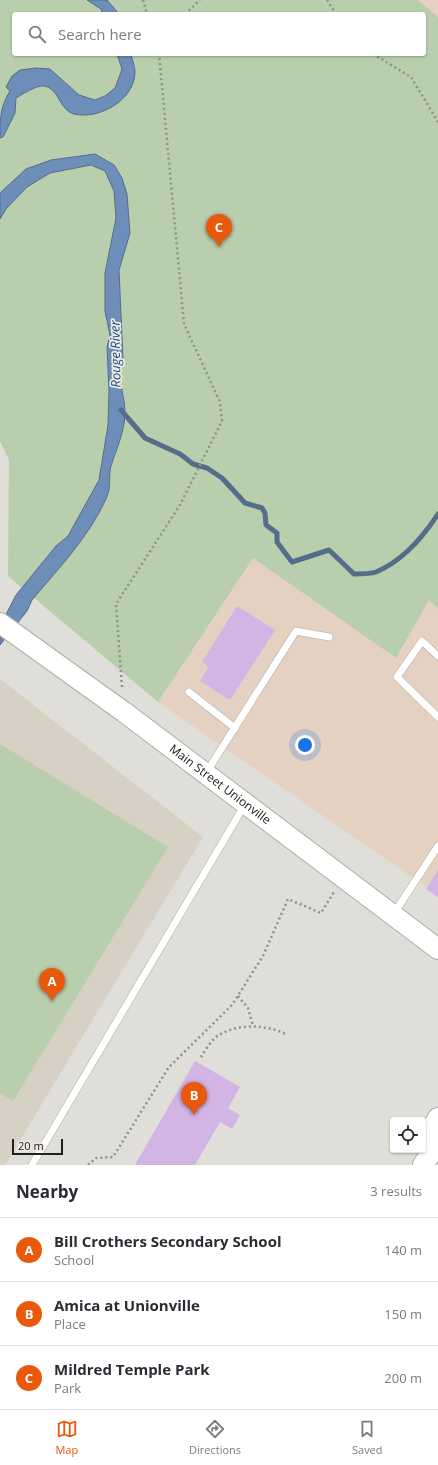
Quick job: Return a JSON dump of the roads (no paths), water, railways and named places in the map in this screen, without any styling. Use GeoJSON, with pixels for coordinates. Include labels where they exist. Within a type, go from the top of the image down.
{"type":"FeatureCollection","features":[{"type":"Feature","properties":{"kind":"main road","name":"Main Street Unionville"},"geometry":{"type":"LineString","coordinates":[[0,623],[124,712],[438,949]]}},
{"type":"Feature","properties":{"kind":"main road"},"geometry":{"type":"LineString","coordinates":[[423,1165],[437,1143],[435,1123],[438,1118]]}},
{"type":"Feature","properties":{"kind":"lane"},"geometry":{"type":"LineString","coordinates":[[206,774],[296,631],[329,637]]}},
{"type":"Feature","properties":{"kind":"lane"},"geometry":{"type":"LineString","coordinates":[[438,656],[422,641],[397,677],[438,717]]}},
{"type":"Feature","properties":{"kind":"lane"},"geometry":{"type":"LineString","coordinates":[[189,692],[235,728]]}},
{"type":"Feature","properties":{"kind":"lane"},"geometry":{"type":"LineString","coordinates":[[32,1165],[246,804]]}},
{"type":"Feature","properties":{"kind":"lane"},"geometry":{"type":"LineString","coordinates":[[393,915],[438,846]]}},
{"type":"Feature","properties":{"kind":"water"},"geometry":{"type":"Polygon","coordinates":[[[87,0],[107,0],[117,12],[102,12],[101,9],[87,0]]]}},
{"type":"Feature","properties":{"kind":"water"},"geometry":{"type":"Polygon","coordinates":[[[118,56],[132,56],[135,68],[133,82],[129,91],[114,106],[94,114],[74,114],[65,108],[53,91],[49,88],[44,86],[37,87],[16,98],[15,113],[3,137],[0,138],[1,113],[4,102],[10,91],[6,87],[12,76],[20,70],[36,68],[50,69],[79,95],[95,100],[105,96],[115,88],[122,69],[118,56]]]}},
{"type":"Feature","properties":{"kind":"water","name":"Rouge River"},"geometry":{"type":"Polygon","coordinates":[[[95,154],[114,165],[122,178],[127,194],[130,233],[119,270],[123,359],[120,374],[125,406],[124,427],[111,466],[108,494],[99,513],[82,540],[32,600],[27,611],[0,645],[0,626],[16,595],[56,546],[68,536],[99,480],[108,425],[109,391],[107,347],[110,335],[105,311],[105,273],[116,218],[114,191],[105,171],[91,165],[50,173],[27,187],[6,209],[0,219],[0,193],[26,169],[51,160],[95,154]]]}},
{"type":"Feature","properties":{"kind":"waterway"},"geometry":{"type":"LineString","coordinates":[[121,410],[145,438],[180,454],[193,464],[207,468],[222,478],[245,503],[262,508],[265,513],[266,525],[277,533],[277,542],[292,562],[329,550],[354,574],[368,574],[376,572],[395,562],[411,548],[419,540],[438,514]]}},
{"type":"Feature","properties":{"kind":"place","name":"Mildred Temple Park"},"geometry":{"type":"Point","coordinates":[219,247]}},
{"type":"Feature","properties":{"kind":"place","name":"Bill Crothers Secondary School"},"geometry":{"type":"Point","coordinates":[52,1001]}},
{"type":"Feature","properties":{"kind":"place","name":"Amica at Unionville"},"geometry":{"type":"Point","coordinates":[194,1115]}}]}
